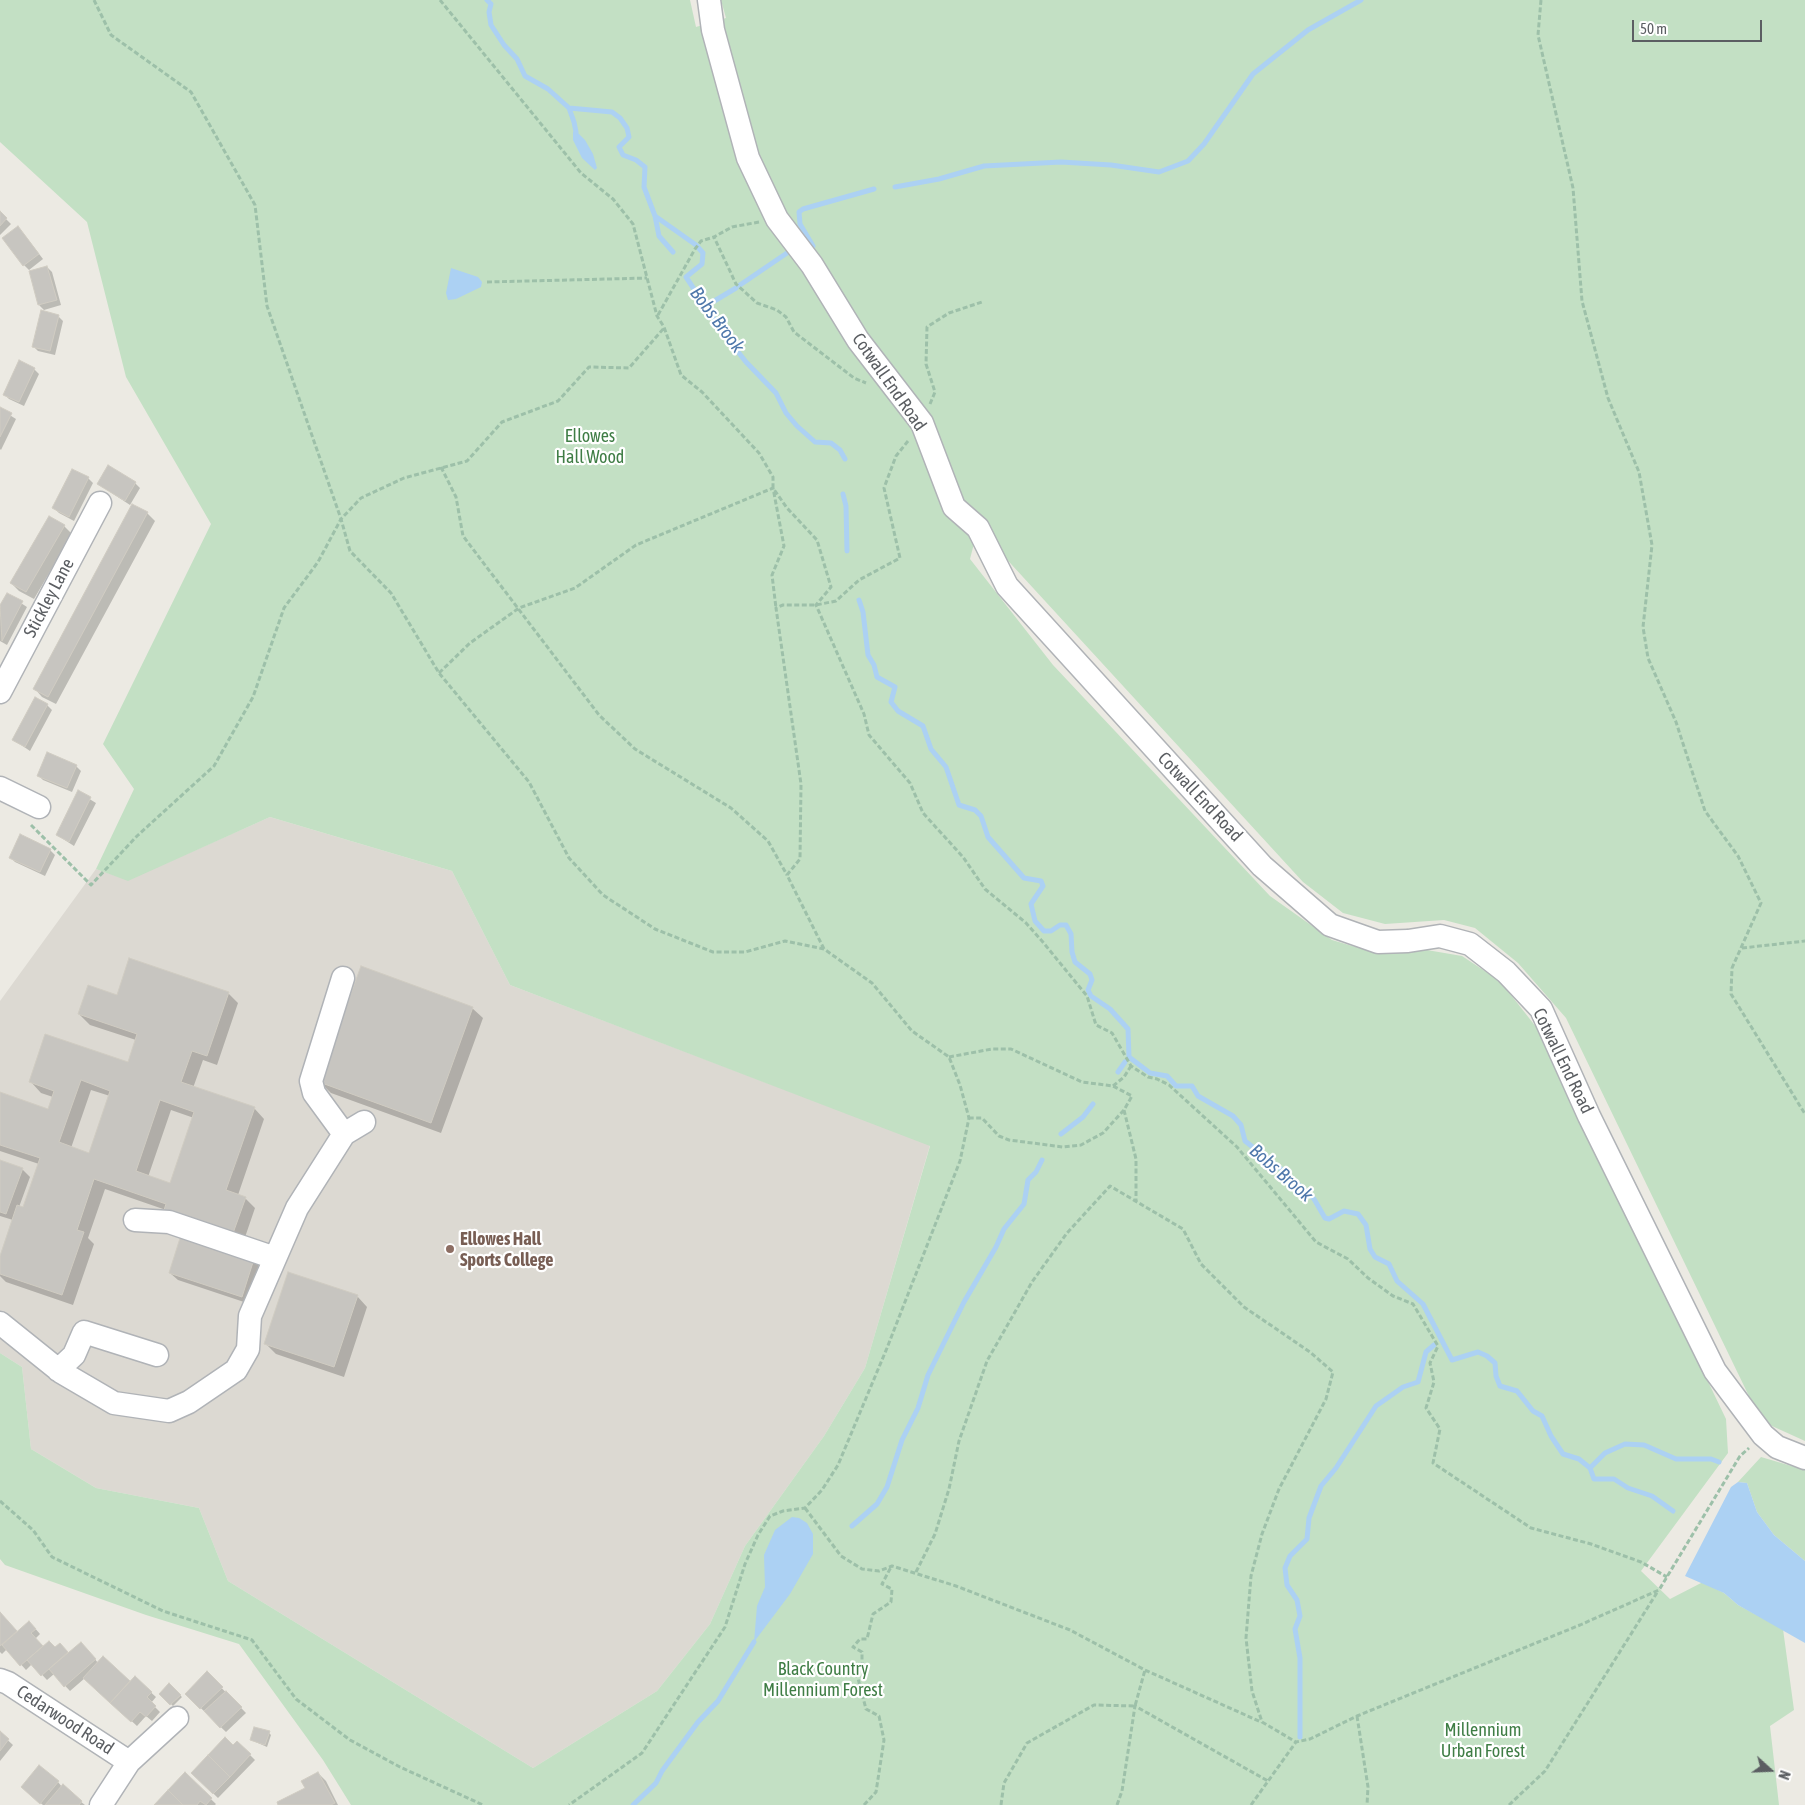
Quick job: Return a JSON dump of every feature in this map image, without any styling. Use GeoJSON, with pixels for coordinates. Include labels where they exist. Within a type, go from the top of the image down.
{"type":"FeatureCollection","features":[{"type":"Feature","properties":{"kind":"street","name":"Cotwall End Road"},"geometry":{"type":"LineString","coordinates":[[709,0],[713,30],[748,158],[777,219],[812,265],[858,340],[922,423],[954,507],[978,528],[1006,586],[1262,866],[1330,925],[1378,942],[1408,942],[1440,936],[1470,944],[1506,972],[1541,1009],[1589,1116],[1714,1371],[1763,1435],[1777,1448],[1805,1458]]}},
{"type":"Feature","properties":{"kind":"street","name":"Stickley Lane"},"geometry":{"type":"LineString","coordinates":[[0,692],[6,662],[100,504]]}},
{"type":"Feature","properties":{"kind":"street"},"geometry":{"type":"LineString","coordinates":[[0,788],[39,807]]}},
{"type":"Feature","properties":{"kind":"street"},"geometry":{"type":"LineString","coordinates":[[343,978],[310,1081],[314,1093],[344,1134]]}},
{"type":"Feature","properties":{"kind":"street"},"geometry":{"type":"LineString","coordinates":[[0,1323],[58,1370],[114,1403],[169,1411],[189,1402],[236,1370],[248,1350],[250,1316],[297,1208],[344,1134],[364,1122]]}},
{"type":"Feature","properties":{"kind":"street"},"geometry":{"type":"LineString","coordinates":[[135,1220],[169,1222],[275,1258]]}},
{"type":"Feature","properties":{"kind":"street"},"geometry":{"type":"LineString","coordinates":[[58,1370],[74,1355],[84,1332],[157,1355]]}},
{"type":"Feature","properties":{"kind":"street","name":"Cedarwood Road"},"geometry":{"type":"LineString","coordinates":[[0,1680],[8,1683],[129,1762]]}},
{"type":"Feature","properties":{"kind":"street","name":"Cedarwood Road"},"geometry":{"type":"LineString","coordinates":[[101,1805],[129,1762],[177,1718]]}},
{"type":"Feature","properties":{"kind":"path"},"geometry":{"type":"LineString","coordinates":[[94,0],[111,35],[191,92],[255,205],[267,306],[341,519],[350,551],[392,593],[439,673],[529,782],[569,858],[603,895],[655,929],[713,952],[745,952],[785,942],[824,949],[872,982],[912,1031],[949,1057],[960,1085],[969,1118],[960,1161],[887,1348],[838,1465],[822,1490],[804,1508],[783,1511],[770,1516],[758,1535],[745,1564],[725,1627],[642,1753],[569,1805]]}},
{"type":"Feature","properties":{"kind":"path"},"geometry":{"type":"LineString","coordinates":[[440,0],[581,173],[613,199],[633,224],[657,316],[664,327],[681,374],[702,392],[759,453],[773,478],[773,488],[784,546],[772,575],[800,784],[800,859],[788,875]]}},
{"type":"Feature","properties":{"kind":"path"},"geometry":{"type":"LineString","coordinates":[[1541,0],[1538,35],[1573,188],[1582,301],[1608,398],[1639,472],[1652,545],[1643,626],[1648,658],[1676,722],[1705,811],[1738,856],[1761,903],[1732,968],[1731,994],[1805,1114]]}},
{"type":"Feature","properties":{"kind":"path"},"geometry":{"type":"LineString","coordinates":[[657,316],[701,241],[714,237],[732,227],[777,219]]}},
{"type":"Feature","properties":{"kind":"path"},"geometry":{"type":"LineString","coordinates":[[714,237],[736,284],[746,294],[757,303],[777,310],[786,317],[794,332],[854,378],[870,384]]}},
{"type":"Feature","properties":{"kind":"path"},"geometry":{"type":"LineString","coordinates":[[486,282],[647,278]]}},
{"type":"Feature","properties":{"kind":"path"},"geometry":{"type":"LineString","coordinates":[[776,608],[783,605],[836,601],[859,580],[900,558],[884,488],[896,456],[922,423],[935,392],[926,364],[927,327],[948,313],[982,302]]}},
{"type":"Feature","properties":{"kind":"path"},"geometry":{"type":"LineString","coordinates":[[39,807],[28,822],[92,885],[137,836],[214,766],[253,697],[284,608],[318,562],[341,519],[360,498],[404,478],[467,461],[502,422],[558,401],[589,368],[630,368],[664,327]]}},
{"type":"Feature","properties":{"kind":"path"},"geometry":{"type":"LineString","coordinates":[[441,467],[456,497],[463,536],[599,715],[635,749],[731,808],[768,841],[788,875],[824,949]]}},
{"type":"Feature","properties":{"kind":"path"},"geometry":{"type":"LineString","coordinates":[[439,673],[470,643],[519,608],[576,588],[636,545],[773,488]]}},
{"type":"Feature","properties":{"kind":"path"},"geometry":{"type":"LineString","coordinates":[[773,488],[787,508],[817,540],[831,587],[816,604]]}},
{"type":"Feature","properties":{"kind":"path"},"geometry":{"type":"LineString","coordinates":[[816,604],[864,714],[869,735],[910,783],[923,813],[963,857],[985,889],[1026,923],[1087,996],[1096,1025],[1112,1033],[1131,1066],[1148,1077],[1169,1085],[1237,1147],[1316,1242],[1348,1259],[1368,1278],[1393,1296],[1413,1304],[1438,1346],[1430,1362],[1434,1382],[1426,1408],[1440,1429],[1433,1463],[1531,1528],[1591,1544],[1641,1562],[1667,1578]]}},
{"type":"Feature","properties":{"kind":"path"},"geometry":{"type":"LineString","coordinates":[[1741,948],[1805,941]]}},
{"type":"Feature","properties":{"kind":"path"},"geometry":{"type":"LineString","coordinates":[[949,1057],[992,1049],[1011,1049],[1082,1082],[1113,1086],[1132,1096],[1124,1110],[1095,1139],[1081,1145],[1063,1147],[1009,1140],[999,1136],[982,1118],[969,1118]]}},
{"type":"Feature","properties":{"kind":"path"},"geometry":{"type":"LineString","coordinates":[[1113,1086],[1124,1077],[1131,1066]]}},
{"type":"Feature","properties":{"kind":"path"},"geometry":{"type":"LineString","coordinates":[[1124,1110],[1136,1159],[1136,1201]]}},
{"type":"Feature","properties":{"kind":"path"},"geometry":{"type":"LineString","coordinates":[[916,1572],[935,1534],[949,1489],[959,1441],[988,1360],[1032,1282],[1067,1233],[1110,1186],[1183,1229],[1201,1264],[1244,1307],[1310,1352],[1333,1372],[1326,1399],[1279,1489],[1262,1534],[1251,1576],[1246,1638],[1252,1690],[1262,1722]]}},
{"type":"Feature","properties":{"kind":"path"},"geometry":{"type":"LineString","coordinates":[[1509,1805],[1545,1770],[1667,1578],[1740,1456],[1763,1435]]}},
{"type":"Feature","properties":{"kind":"path"},"geometry":{"type":"LineString","coordinates":[[0,1501],[33,1530],[52,1557],[163,1612],[252,1640],[296,1699],[350,1740],[400,1767],[483,1805]]}},
{"type":"Feature","properties":{"kind":"path"},"geometry":{"type":"LineString","coordinates":[[804,1508],[841,1556],[862,1569],[879,1571],[892,1566],[916,1572],[1070,1630],[1146,1670],[1262,1722],[1296,1742]]}},
{"type":"Feature","properties":{"kind":"path"},"geometry":{"type":"LineString","coordinates":[[864,1805],[876,1792],[884,1740],[879,1716],[866,1708],[855,1667],[862,1664],[862,1652],[853,1647],[860,1639],[868,1638],[873,1614],[890,1602],[892,1588],[882,1584],[892,1566]]}},
{"type":"Feature","properties":{"kind":"path"},"geometry":{"type":"LineString","coordinates":[[1251,1805],[1296,1742],[1310,1739],[1357,1716],[1580,1625],[1659,1590]]}},
{"type":"Feature","properties":{"kind":"path"},"geometry":{"type":"LineString","coordinates":[[1118,1805],[1136,1706],[1146,1670]]}},
{"type":"Feature","properties":{"kind":"path"},"geometry":{"type":"LineString","coordinates":[[1001,1805],[1004,1783],[1027,1743],[1094,1705],[1136,1706],[1268,1781]]}},
{"type":"Feature","properties":{"kind":"path"},"geometry":{"type":"LineString","coordinates":[[1357,1716],[1368,1788],[1366,1805]]}},
{"type":"Feature","properties":{"kind":"shaded area","name":"Ellowes Hall Sports College"},"geometry":{"type":"Polygon","coordinates":[[[270,817],[452,871],[510,985],[930,1145],[865,1368],[824,1436],[745,1546],[710,1624],[657,1691],[533,1768],[228,1581],[199,1508],[96,1488],[31,1449],[22,1367],[0,1353],[0,1001],[96,869],[128,880],[270,817]]]}},
{"type":"Feature","properties":{"kind":"green space"},"geometry":{"type":"Polygon","coordinates":[[[0,0],[690,0],[696,27],[726,18],[721,0],[1805,0],[1805,1441],[1761,1421],[1566,1018],[1518,963],[1475,928],[1444,920],[1385,924],[1343,913],[1303,882],[978,528],[970,559],[1053,665],[1270,896],[1332,940],[1376,953],[1421,949],[1462,956],[1500,981],[1540,1032],[1726,1419],[1728,1453],[1641,1571],[1670,1599],[1703,1582],[1724,1593],[1738,1605],[1783,1629],[1794,1710],[1770,1726],[1779,1805],[351,1805],[323,1760],[239,1644],[146,1615],[5,1565],[0,1559],[0,1353],[22,1367],[31,1449],[96,1488],[199,1508],[228,1581],[533,1768],[657,1691],[710,1624],[745,1546],[824,1436],[865,1368],[930,1146],[510,985],[452,871],[270,817],[128,881],[96,869],[134,789],[103,744],[211,524],[126,377],[87,222],[0,142],[0,0]]]}},
{"type":"Feature","properties":{"kind":"green space"},"geometry":{"type":"Polygon","coordinates":[[[1761,1457],[1805,1470],[1805,1561],[1774,1535],[1757,1512],[1747,1483],[1738,1482],[1761,1457]]]}},
{"type":"Feature","properties":{"kind":"water"},"geometry":{"type":"Polygon","coordinates":[[[573,132],[578,133],[585,140],[593,154],[597,168],[595,170],[582,158],[573,140],[573,132]]]}},
{"type":"Feature","properties":{"kind":"water"},"geometry":{"type":"Polygon","coordinates":[[[451,268],[478,277],[482,282],[481,287],[456,299],[448,300],[446,293],[451,268]]]}},
{"type":"Feature","properties":{"kind":"water"},"geometry":{"type":"Polygon","coordinates":[[[1738,1482],[1747,1483],[1757,1512],[1774,1535],[1805,1561],[1805,1643],[1738,1605],[1724,1593],[1685,1576],[1731,1487],[1738,1482]]]}},
{"type":"Feature","properties":{"kind":"water"},"geometry":{"type":"Polygon","coordinates":[[[792,1517],[799,1518],[807,1523],[813,1534],[813,1554],[790,1594],[754,1642],[757,1606],[765,1587],[764,1555],[775,1530],[792,1517]]]}},
{"type":"Feature","properties":{"kind":"building"},"geometry":{"type":"Polygon","coordinates":[[[0,211],[7,218],[0,226],[0,211]]]}},
{"type":"Feature","properties":{"kind":"building"},"geometry":{"type":"Polygon","coordinates":[[[18,226],[39,254],[23,266],[2,238],[18,226]]]}},
{"type":"Feature","properties":{"kind":"building"},"geometry":{"type":"Polygon","coordinates":[[[47,266],[57,300],[38,305],[29,271],[47,266]]]}},
{"type":"Feature","properties":{"kind":"building"},"geometry":{"type":"Polygon","coordinates":[[[41,310],[59,315],[50,351],[32,347],[41,310]]]}},
{"type":"Feature","properties":{"kind":"building"},"geometry":{"type":"Polygon","coordinates":[[[19,360],[35,368],[19,402],[3,395],[19,360]]]}},
{"type":"Feature","properties":{"kind":"building"},"geometry":{"type":"Polygon","coordinates":[[[0,407],[12,413],[0,437],[0,407]]]}},
{"type":"Feature","properties":{"kind":"building"},"geometry":{"type":"Polygon","coordinates":[[[108,465],[136,482],[125,501],[97,484],[108,465]]]}},
{"type":"Feature","properties":{"kind":"building"},"geometry":{"type":"Polygon","coordinates":[[[72,469],[89,477],[69,517],[52,508],[72,469]]]}},
{"type":"Feature","properties":{"kind":"building"},"geometry":{"type":"Polygon","coordinates":[[[132,504],[148,512],[48,697],[33,689],[132,504]]]}},
{"type":"Feature","properties":{"kind":"building"},"geometry":{"type":"Polygon","coordinates":[[[49,516],[65,525],[26,592],[10,583],[49,516]]]}},
{"type":"Feature","properties":{"kind":"building"},"geometry":{"type":"Polygon","coordinates":[[[7,593],[23,601],[2,641],[0,605],[7,593]]]}},
{"type":"Feature","properties":{"kind":"building"},"geometry":{"type":"Polygon","coordinates":[[[35,697],[48,704],[25,747],[12,740],[35,697]]]}},
{"type":"Feature","properties":{"kind":"building"},"geometry":{"type":"Polygon","coordinates":[[[47,752],[77,765],[67,788],[37,776],[47,752]]]}},
{"type":"Feature","properties":{"kind":"building"},"geometry":{"type":"Polygon","coordinates":[[[78,790],[91,797],[69,842],[56,835],[78,790]]]}},
{"type":"Feature","properties":{"kind":"building"},"geometry":{"type":"Polygon","coordinates":[[[20,834],[51,849],[40,872],[9,858],[20,834]]]}},
{"type":"Feature","properties":{"kind":"building"},"geometry":{"type":"Polygon","coordinates":[[[129,958],[229,992],[207,1056],[192,1051],[181,1082],[255,1107],[226,1190],[246,1197],[232,1236],[163,1213],[166,1204],[94,1179],[77,1230],[84,1232],[62,1295],[0,1274],[0,1256],[17,1205],[23,1207],[40,1158],[0,1145],[0,1092],[48,1109],[54,1091],[29,1082],[45,1034],[128,1062],[137,1034],[78,1014],[88,985],[117,995],[129,958]],[[81,1080],[59,1142],[89,1153],[110,1091],[81,1080]],[[160,1100],[136,1171],[170,1183],[194,1112],[160,1100]]]}},
{"type":"Feature","properties":{"kind":"building"},"geometry":{"type":"Polygon","coordinates":[[[361,966],[473,1007],[431,1123],[319,1082],[361,966]]]}},
{"type":"Feature","properties":{"kind":"building"},"geometry":{"type":"Polygon","coordinates":[[[0,1160],[23,1168],[6,1214],[0,1212],[0,1160]]]}},
{"type":"Feature","properties":{"kind":"building"},"geometry":{"type":"Polygon","coordinates":[[[181,1235],[254,1259],[242,1297],[169,1273],[181,1235]]]}},
{"type":"Feature","properties":{"kind":"building"},"geometry":{"type":"Polygon","coordinates":[[[288,1272],[358,1295],[334,1367],[264,1344],[288,1272]]]}},
{"type":"Feature","properties":{"kind":"building"},"geometry":{"type":"Polygon","coordinates":[[[0,1612],[17,1631],[0,1646],[0,1612]]]}},
{"type":"Feature","properties":{"kind":"building"},"geometry":{"type":"Polygon","coordinates":[[[29,1621],[36,1629],[31,1633],[43,1646],[20,1666],[2,1645],[29,1621]]]}},
{"type":"Feature","properties":{"kind":"building"},"geometry":{"type":"Polygon","coordinates":[[[49,1641],[55,1647],[60,1643],[68,1652],[41,1676],[27,1660],[49,1641]]]}},
{"type":"Feature","properties":{"kind":"building"},"geometry":{"type":"Polygon","coordinates":[[[81,1642],[96,1659],[64,1687],[49,1669],[81,1642]]]}},
{"type":"Feature","properties":{"kind":"building"},"geometry":{"type":"Polygon","coordinates":[[[103,1656],[130,1681],[110,1703],[83,1678],[103,1656]]]}},
{"type":"Feature","properties":{"kind":"building"},"geometry":{"type":"Polygon","coordinates":[[[207,1671],[223,1687],[200,1709],[185,1694],[207,1671]]]}},
{"type":"Feature","properties":{"kind":"building"},"geometry":{"type":"Polygon","coordinates":[[[135,1676],[152,1692],[147,1697],[156,1706],[146,1717],[140,1712],[131,1722],[110,1703],[135,1676]]]}},
{"type":"Feature","properties":{"kind":"building"},"geometry":{"type":"Polygon","coordinates":[[[169,1683],[181,1695],[170,1705],[159,1694],[169,1683]]]}},
{"type":"Feature","properties":{"kind":"building"},"geometry":{"type":"Polygon","coordinates":[[[226,1691],[242,1707],[220,1728],[204,1711],[226,1691]]]}},
{"type":"Feature","properties":{"kind":"building"},"geometry":{"type":"Polygon","coordinates":[[[254,1727],[270,1731],[265,1745],[250,1740],[254,1727]]]}},
{"type":"Feature","properties":{"kind":"building"},"geometry":{"type":"Polygon","coordinates":[[[0,1731],[9,1739],[0,1751],[0,1731]]]}},
{"type":"Feature","properties":{"kind":"building"},"geometry":{"type":"Polygon","coordinates":[[[225,1737],[233,1745],[237,1741],[251,1754],[230,1777],[208,1755],[225,1737]]]}},
{"type":"Feature","properties":{"kind":"building"},"geometry":{"type":"Polygon","coordinates":[[[208,1755],[230,1777],[213,1794],[191,1773],[208,1755]]]}},
{"type":"Feature","properties":{"kind":"building"},"geometry":{"type":"Polygon","coordinates":[[[39,1765],[59,1781],[40,1804],[21,1787],[39,1765]]]}},
{"type":"Feature","properties":{"kind":"building"},"geometry":{"type":"Polygon","coordinates":[[[185,1772],[212,1798],[206,1805],[200,1801],[197,1805],[183,1805],[168,1790],[185,1772]]]}},
{"type":"Feature","properties":{"kind":"building"},"geometry":{"type":"Polygon","coordinates":[[[318,1772],[335,1803],[331,1805],[278,1805],[277,1802],[305,1788],[301,1781],[318,1772]]]}},
{"type":"Feature","properties":{"kind":"building"},"geometry":{"type":"Polygon","coordinates":[[[63,1784],[82,1801],[79,1805],[45,1805],[63,1784]]]}},
{"type":"Feature","properties":{"kind":"building"},"geometry":{"type":"Polygon","coordinates":[[[168,1790],[183,1805],[154,1805],[168,1790]]]}},
{"type":"Feature","properties":{"kind":"waterway","name":"Bobs Brook"},"geometry":{"type":"LineString","coordinates":[[487,0],[491,4],[489,12],[491,25],[504,45],[517,59],[525,76],[548,89],[569,108],[612,112],[620,118],[627,128],[629,137],[619,147],[623,155],[636,160],[645,167],[644,187],[655,216],[696,245],[703,253],[702,264],[686,277],[724,334],[746,362],[776,393],[786,413],[797,426],[815,442],[831,443],[840,450],[845,459]]}},
{"type":"Feature","properties":{"kind":"waterway"},"geometry":{"type":"LineString","coordinates":[[895,187],[939,179],[984,166],[1061,162],[1111,165],[1159,172],[1188,161],[1204,144],[1253,74],[1308,30],[1361,0]]}},
{"type":"Feature","properties":{"kind":"waterway"},"geometry":{"type":"LineString","coordinates":[[569,108],[576,132]]}},
{"type":"Feature","properties":{"kind":"waterway"},"geometry":{"type":"LineString","coordinates":[[813,246],[800,224],[799,212],[803,209],[874,189]]}},
{"type":"Feature","properties":{"kind":"waterway"},"geometry":{"type":"LineString","coordinates":[[655,216],[659,236],[673,252]]}},
{"type":"Feature","properties":{"kind":"waterway"},"geometry":{"type":"LineString","coordinates":[[740,285],[787,253]]}},
{"type":"Feature","properties":{"kind":"waterway"},"geometry":{"type":"LineString","coordinates":[[706,306],[736,288]]}},
{"type":"Feature","properties":{"kind":"waterway","name":"Bobs Brook"},"geometry":{"type":"LineString","coordinates":[[843,494],[846,506],[847,551]]}},
{"type":"Feature","properties":{"kind":"waterway","name":"Bobs Brook"},"geometry":{"type":"LineString","coordinates":[[859,600],[863,612],[868,655],[874,665],[877,677],[895,687],[891,702],[898,711],[923,726],[931,749],[946,767],[959,805],[975,810],[981,816],[988,837],[1024,878],[1041,881],[1043,886],[1031,904],[1035,921],[1044,931],[1051,931],[1060,925],[1066,925],[1071,934],[1072,952],[1075,962],[1090,974],[1092,980],[1088,990],[1091,996],[1110,1009],[1128,1029],[1129,1057],[1150,1073],[1167,1076],[1176,1086],[1192,1086],[1198,1096],[1233,1116],[1241,1125],[1245,1141],[1285,1172],[1314,1199],[1325,1218],[1329,1219],[1344,1211],[1358,1214],[1366,1225],[1370,1249],[1375,1257],[1389,1264],[1397,1281],[1423,1304],[1452,1360],[1478,1352],[1487,1356],[1495,1363],[1496,1376],[1500,1386],[1517,1391],[1533,1411],[1542,1416],[1551,1436],[1563,1454],[1579,1459],[1590,1468]]}},
{"type":"Feature","properties":{"kind":"waterway"},"geometry":{"type":"LineString","coordinates":[[1118,1072],[1125,1062]]}},
{"type":"Feature","properties":{"kind":"waterway"},"geometry":{"type":"LineString","coordinates":[[1061,1134],[1083,1117],[1093,1104]]}},
{"type":"Feature","properties":{"kind":"waterway"},"geometry":{"type":"LineString","coordinates":[[852,1526],[877,1504],[887,1487],[902,1440],[918,1408],[928,1375],[964,1302],[996,1247],[1004,1229],[1024,1204],[1028,1180],[1036,1172],[1042,1160]]}},
{"type":"Feature","properties":{"kind":"waterway"},"geometry":{"type":"LineString","coordinates":[[1300,1737],[1300,1658],[1295,1629],[1300,1616],[1297,1600],[1287,1585],[1285,1568],[1290,1556],[1307,1539],[1309,1518],[1321,1486],[1336,1468],[1376,1406],[1403,1387],[1418,1382],[1426,1352],[1434,1345]]}},
{"type":"Feature","properties":{"kind":"waterway"},"geometry":{"type":"LineString","coordinates":[[1590,1468],[1605,1453],[1625,1444],[1644,1445],[1676,1459],[1711,1459],[1719,1462]]}},
{"type":"Feature","properties":{"kind":"waterway"},"geometry":{"type":"LineString","coordinates":[[1590,1468],[1594,1479],[1614,1479],[1628,1488],[1652,1496],[1673,1511]]}},
{"type":"Feature","properties":{"kind":"waterway"},"geometry":{"type":"LineString","coordinates":[[633,1805],[656,1783],[662,1771],[698,1722],[718,1701],[754,1642]]}},
{"type":"Feature","properties":{"kind":"place","name":"Ellowes Hall Sports College"},"geometry":{"type":"Point","coordinates":[450,1249]}},
{"type":"Feature","properties":{"kind":"park label","name":"Ellowes Hall Wood"},"geometry":{"type":"Point","coordinates":[590,446]}},
{"type":"Feature","properties":{"kind":"park label","name":"Black Country Millennium Forest"},"geometry":{"type":"Point","coordinates":[823,1679]}},
{"type":"Feature","properties":{"kind":"park label","name":"Millennium Urban Forest"},"geometry":{"type":"Point","coordinates":[1483,1740]}}]}
